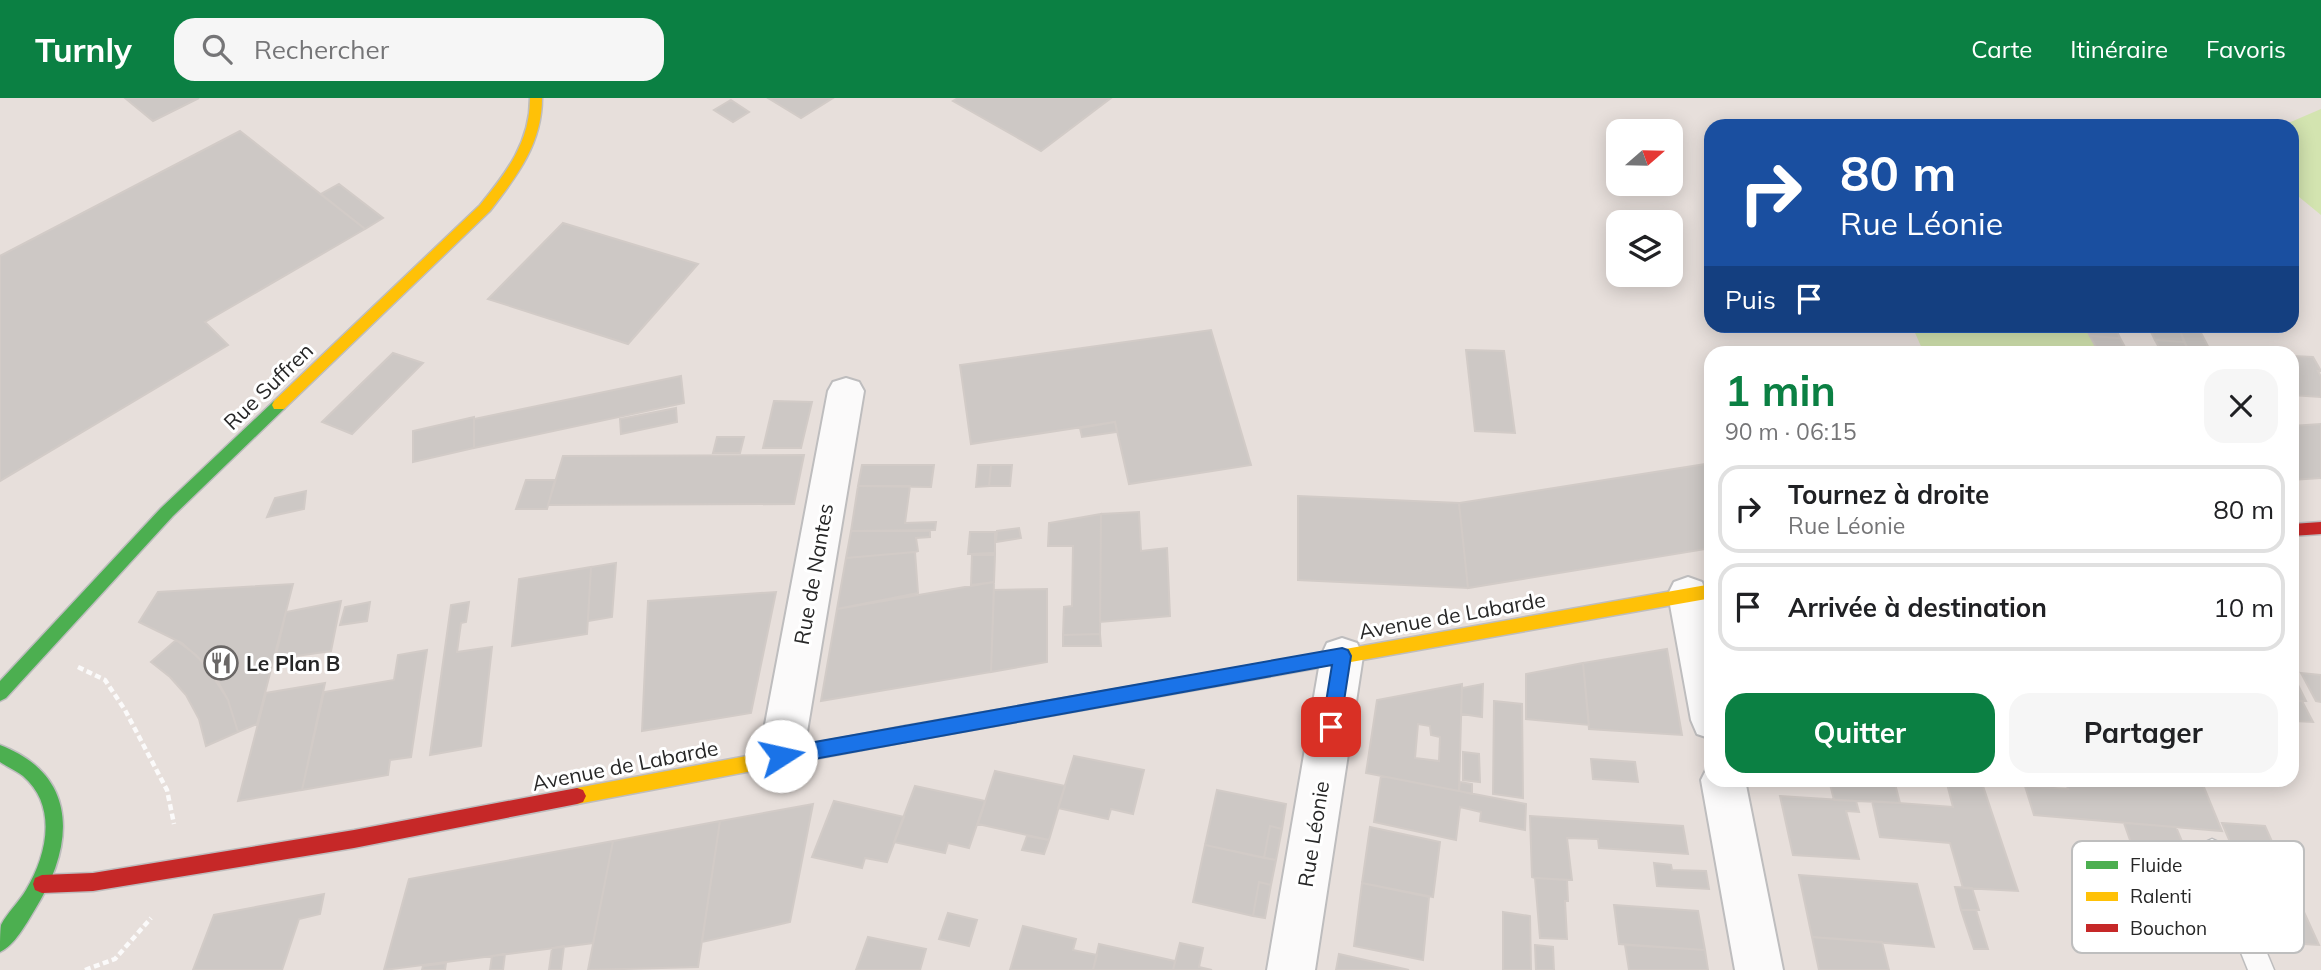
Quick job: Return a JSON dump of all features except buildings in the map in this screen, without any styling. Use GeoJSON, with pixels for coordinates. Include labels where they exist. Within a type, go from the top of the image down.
{"type":"FeatureCollection","features":[{"type":"Feature","properties":{"kind":"main road","name":"Rue Suffren"},"geometry":{"type":"LineString","coordinates":[[0,693],[167,512],[485,208],[526,154],[537,125],[536,98]]}},
{"type":"Feature","properties":{"kind":"main road"},"geometry":{"type":"LineString","coordinates":[[2299,530],[2321,528]]}},
{"type":"Feature","properties":{"kind":"main road","name":"Avenue de Labarde"},"geometry":{"type":"LineString","coordinates":[[42,884],[93,882],[354,839],[781,756],[1700,592]]}},
{"type":"Feature","properties":{"kind":"main road"},"geometry":{"type":"LineString","coordinates":[[0,753],[35,770],[54,799],[56,838],[42,884],[20,919],[0,943]]}},
{"type":"Feature","properties":{"kind":"street","name":"Rue de Nantes"},"geometry":{"type":"LineString","coordinates":[[781,756],[846,391]]}},
{"type":"Feature","properties":{"kind":"street"},"geometry":{"type":"LineString","coordinates":[[1700,592],[1704,635]]}},
{"type":"Feature","properties":{"kind":"street","name":"Rue Léonie"},"geometry":{"type":"LineString","coordinates":[[1291,970],[1342,656]]}},
{"type":"Feature","properties":{"kind":"street"},"geometry":{"type":"LineString","coordinates":[[1724,787],[1759,970]]}},
{"type":"Feature","properties":{"kind":"lane"},"geometry":{"type":"LineString","coordinates":[[2254,953],[2261,970]]}},
{"type":"Feature","properties":{"kind":"path"},"geometry":{"type":"LineString","coordinates":[[77,667],[104,680],[125,710],[167,790],[174,825]]}},
{"type":"Feature","properties":{"kind":"path"},"geometry":{"type":"LineString","coordinates":[[85,970],[115,959],[150,918]]}},
{"type":"Feature","properties":{"kind":"green space"},"geometry":{"type":"Polygon","coordinates":[[[2321,109],[2321,215],[2299,197],[2297,119],[2321,109]]]}},
{"type":"Feature","properties":{"kind":"green space"},"geometry":{"type":"Polygon","coordinates":[[[1915,333],[2088,333],[2095,346],[1921,346],[1915,333]]]}},
{"type":"Feature","properties":{"kind":"traffic: fast"},"geometry":{"type":"LineString","coordinates":[[0,693],[167,512],[279,405]]}},
{"type":"Feature","properties":{"kind":"traffic: fast"},"geometry":{"type":"LineString","coordinates":[[905,734],[1334,658]]}},
{"type":"Feature","properties":{"kind":"traffic: fast"},"geometry":{"type":"LineString","coordinates":[[0,753],[29,770],[47,791],[55,815],[54,841],[47,867],[34,894],[0,942]]}},
{"type":"Feature","properties":{"kind":"traffic: slow"},"geometry":{"type":"LineString","coordinates":[[279,405],[485,208],[522,157],[533,129],[536,98]]}},
{"type":"Feature","properties":{"kind":"traffic: slow"},"geometry":{"type":"LineString","coordinates":[[1334,658],[1704,592]]}},
{"type":"Feature","properties":{"kind":"traffic: slow"},"geometry":{"type":"LineString","coordinates":[[577,796],[905,734]]}},
{"type":"Feature","properties":{"kind":"traffic: jam"},"geometry":{"type":"LineString","coordinates":[[2299,530],[2321,528]]}},
{"type":"Feature","properties":{"kind":"traffic: jam"},"geometry":{"type":"LineString","coordinates":[[42,884],[93,882],[354,839],[577,796]]}},
{"type":"Feature","properties":{"kind":"place","name":"Le Plan B"},"geometry":{"type":"Point","coordinates":[221,663]}},
{"type":"Feature","properties":{"kind":"route"},"geometry":{"type":"LineString","coordinates":[[781,756],[1342,656],[1331,727]]}}]}
